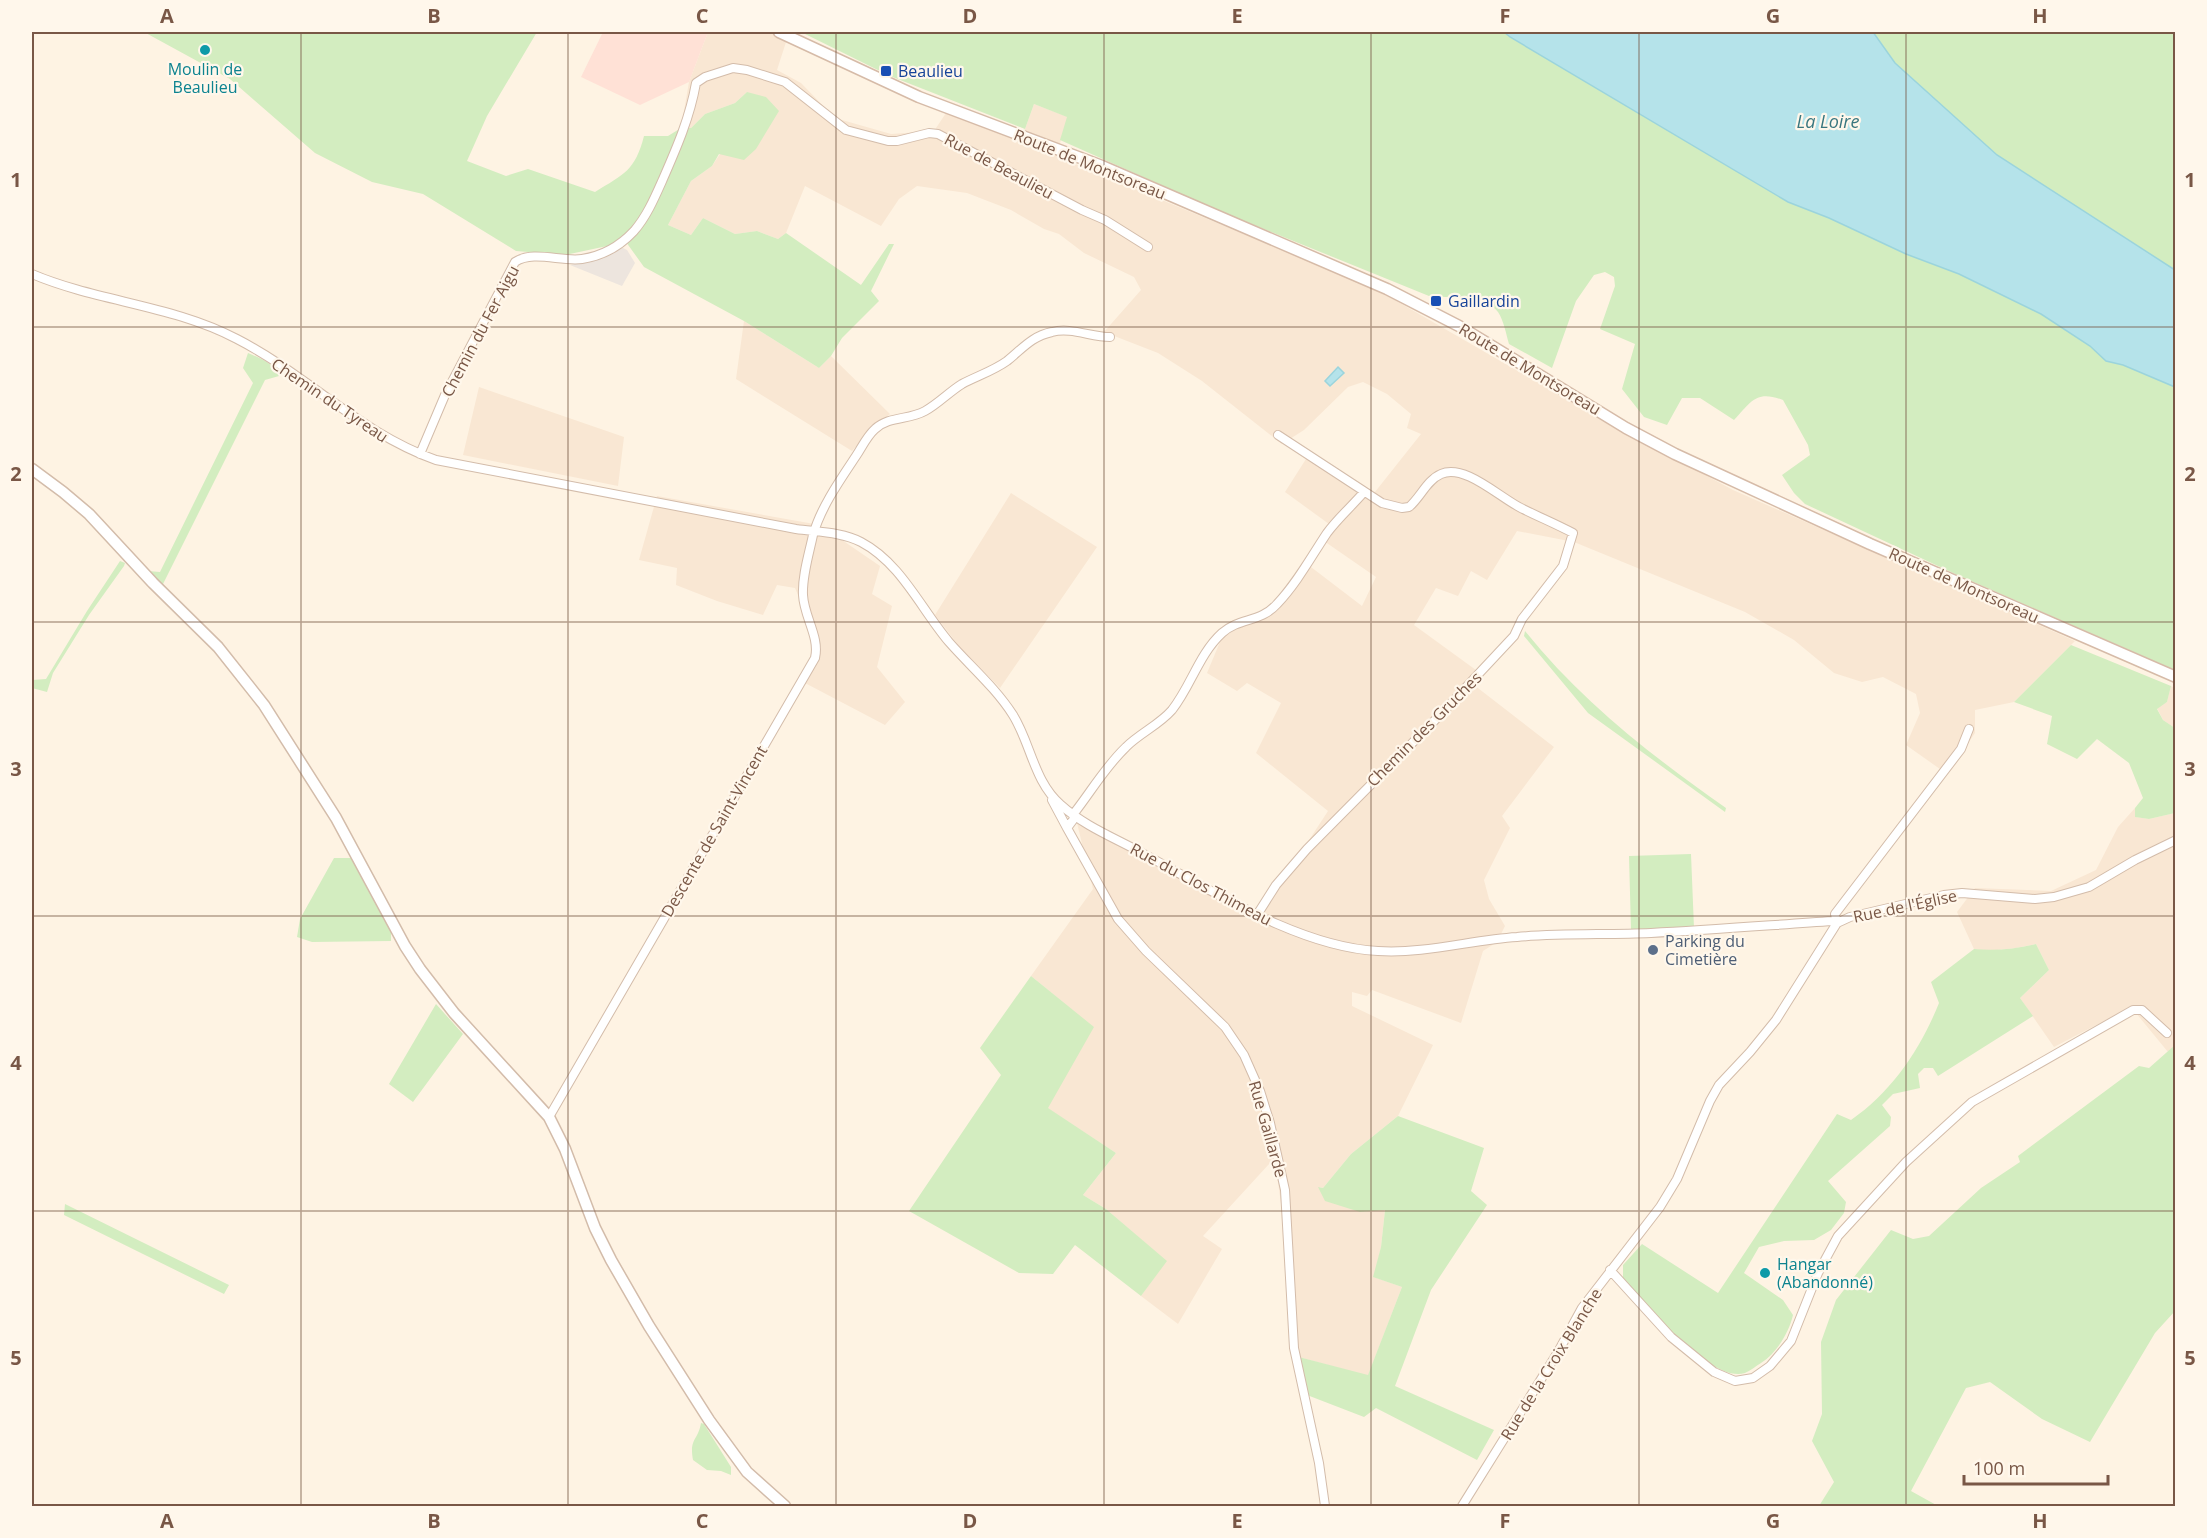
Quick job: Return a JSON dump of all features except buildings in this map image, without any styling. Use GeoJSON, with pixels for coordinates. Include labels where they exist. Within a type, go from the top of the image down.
{"type":"FeatureCollection","features":[{"type":"Feature","properties":{"kind":"main road","name":"Route de Montsoreau"},"geometry":{"type":"LineString","coordinates":[[779,32],[919,97],[1102,166],[1388,289],[1459,326],[1626,428],[1675,454],[1870,544],[2175,676]]}},
{"type":"Feature","properties":{"kind":"main road"},"geometry":{"type":"LineString","coordinates":[[32,469],[89,514],[241,673],[283,732],[336,818],[405,946],[420,969],[454,1013],[549,1117],[565,1149],[598,1236],[625,1286],[728,1449],[747,1472],[785,1506]]}},
{"type":"Feature","properties":{"kind":"street","name":"Rue de Beaulieu"},"geometry":{"type":"LineString","coordinates":[[715,74],[737,68],[778,79],[846,130],[888,141],[929,133],[938,134],[1105,220],[1148,247]]}},
{"type":"Feature","properties":{"kind":"street","name":"Chemin du Fer Aigu"},"geometry":{"type":"LineString","coordinates":[[420,454],[448,387],[515,262],[528,257],[572,260],[593,257],[625,240],[643,220],[660,184],[687,122],[696,83],[715,74]]}},
{"type":"Feature","properties":{"kind":"street","name":"Chemin du Tyreau"},"geometry":{"type":"LineString","coordinates":[[32,274],[59,284],[184,317],[221,331],[261,353],[372,430],[420,454],[458,465],[814,531]]}},
{"type":"Feature","properties":{"kind":"street","name":"Descente de Saint-Vincent"},"geometry":{"type":"LineString","coordinates":[[549,1117],[815,658],[818,647],[804,611],[802,592],[814,531],[838,484],[873,431],[881,424],[926,411],[962,385],[1007,360],[1039,335],[1054,331],[1070,331],[1095,337],[1110,337]]}},
{"type":"Feature","properties":{"kind":"street"},"geometry":{"type":"LineString","coordinates":[[1067,828],[1075,812],[1111,763],[1173,708],[1216,640],[1231,626],[1240,621],[1260,618],[1276,606],[1298,578],[1328,532],[1364,492],[1278,435]]}},
{"type":"Feature","properties":{"kind":"street","name":"Chemin des Gruches"},"geometry":{"type":"LineString","coordinates":[[1257,915],[1275,885],[1307,849],[1441,714],[1514,636],[1522,619],[1563,566],[1573,533],[1523,510],[1457,472],[1450,471],[1438,476],[1409,507],[1388,505],[1364,492]]}},
{"type":"Feature","properties":{"kind":"street","name":"Rue du Clos Thimeau"},"geometry":{"type":"LineString","coordinates":[[814,531],[843,535],[863,543],[873,549],[895,572],[949,641],[986,680],[1008,709],[1021,729],[1040,776],[1051,796],[1074,816],[1257,915],[1322,941],[1377,951],[1424,950],[1517,937],[1652,933],[1833,921],[1838,923]]}},
{"type":"Feature","properties":{"kind":"street","name":"Rue de la Croix Blanche"},"geometry":{"type":"LineString","coordinates":[[1462,1506],[1530,1398],[1582,1308],[1660,1207],[1677,1179],[1719,1085],[1776,1020],[1838,923],[1835,914],[1961,749],[1969,729]]}},
{"type":"Feature","properties":{"kind":"street","name":"Rue Gaillarde"},"geometry":{"type":"LineString","coordinates":[[1051,796],[1118,919],[1146,951],[1225,1028],[1244,1055],[1260,1091],[1275,1142],[1285,1190],[1294,1348],[1319,1463],[1325,1506]]}},
{"type":"Feature","properties":{"kind":"street","name":"Rue de l'Église"},"geometry":{"type":"LineString","coordinates":[[1838,923],[1850,917],[1944,895],[1973,894],[2035,899],[2074,892],[2089,887],[2175,840]]}},
{"type":"Feature","properties":{"kind":"street"},"geometry":{"type":"LineString","coordinates":[[1610,1270],[1671,1337],[1714,1372],[1735,1381],[1753,1378],[1770,1366],[1791,1341],[1818,1273],[1838,1236],[1906,1162],[1972,1102],[2133,1010],[2142,1010],[2167,1033]]}},
{"type":"Feature","properties":{"kind":"shaded area"},"geometry":{"type":"Polygon","coordinates":[[[603,32],[708,32],[689,82],[640,105],[581,77],[603,32]]]}},
{"type":"Feature","properties":{"kind":"shaded area"},"geometry":{"type":"Polygon","coordinates":[[[708,32],[769,32],[787,39],[777,70],[801,83],[835,118],[891,134],[934,131],[946,113],[1018,139],[1025,129],[1034,104],[1068,117],[1056,156],[1342,275],[1393,299],[1589,412],[1733,490],[2075,641],[2014,702],[1975,710],[1975,733],[1947,774],[1906,745],[1920,713],[1916,694],[1883,677],[1862,682],[1834,673],[1794,640],[1745,612],[1574,542],[1517,531],[1487,580],[1471,571],[1458,596],[1436,588],[1414,625],[1480,673],[1474,685],[1554,747],[1502,816],[1510,828],[1484,880],[1489,899],[1505,926],[1497,942],[1483,951],[1461,1023],[1372,990],[1367,996],[1352,992],[1352,1006],[1433,1045],[1398,1116],[1351,1154],[1323,1188],[1319,1187],[1360,1212],[1385,1209],[1381,1247],[1374,1277],[1402,1287],[1368,1376],[1295,1356],[1289,1263],[1278,1182],[1270,1163],[1203,1236],[1222,1249],[1178,1324],[1141,1296],[1166,1261],[1106,1209],[1083,1195],[1116,1153],[1047,1108],[1093,1027],[1031,976],[1093,889],[1077,823],[1085,820],[1260,915],[1328,811],[1256,753],[1281,703],[1247,683],[1237,691],[1207,673],[1227,625],[1262,621],[1299,580],[1307,564],[1362,606],[1376,577],[1321,539],[1329,524],[1285,492],[1306,459],[1371,497],[1421,434],[1407,428],[1411,414],[1387,394],[1363,382],[1348,387],[1304,430],[1282,444],[1202,381],[1158,353],[1104,332],[1141,290],[1134,277],[1084,253],[1059,234],[1044,229],[1011,210],[967,193],[917,186],[899,199],[881,226],[805,186],[786,233],[778,239],[757,231],[735,234],[703,218],[691,235],[668,225],[691,181],[712,166],[720,154],[747,92],[735,103],[705,114],[691,128],[681,128],[689,82],[708,32]]]}},
{"type":"Feature","properties":{"kind":"shaded area"},"geometry":{"type":"Polygon","coordinates":[[[621,247],[627,250],[635,263],[622,286],[570,265],[601,259],[621,247]]]}},
{"type":"Feature","properties":{"kind":"shaded area"},"geometry":{"type":"Polygon","coordinates":[[[744,321],[819,368],[831,356],[890,414],[852,451],[736,379],[744,321]]]}},
{"type":"Feature","properties":{"kind":"shaded area"},"geometry":{"type":"Polygon","coordinates":[[[479,387],[624,437],[618,486],[463,455],[479,387]]]}},
{"type":"Feature","properties":{"kind":"shaded area"},"geometry":{"type":"Polygon","coordinates":[[[1011,493],[1097,547],[1000,688],[959,646],[935,615],[1011,493]]]}},
{"type":"Feature","properties":{"kind":"shaded area"},"geometry":{"type":"Polygon","coordinates":[[[657,496],[820,525],[880,566],[872,594],[892,606],[877,667],[905,702],[885,725],[805,683],[821,648],[795,588],[777,585],[763,615],[676,585],[677,568],[639,560],[657,496]]]}},
{"type":"Feature","properties":{"kind":"shaded area"},"geometry":{"type":"Polygon","coordinates":[[[2171,686],[2175,688],[2175,728],[2163,720],[2157,708],[2167,702],[2171,686]]]}},
{"type":"Feature","properties":{"kind":"shaded area"},"geometry":{"type":"Polygon","coordinates":[[[2135,808],[2136,817],[2149,819],[2175,813],[2175,1045],[2168,1052],[2131,1007],[2054,1047],[2020,998],[2049,970],[2036,944],[1988,951],[1974,949],[1957,912],[1975,888],[2051,891],[2096,870],[2118,827],[2135,808]]]}},
{"type":"Feature","properties":{"kind":"green space"},"geometry":{"type":"Polygon","coordinates":[[[144,32],[537,32],[487,116],[467,161],[506,176],[528,169],[595,192],[627,170],[637,157],[644,136],[668,136],[681,128],[691,128],[705,114],[735,103],[747,92],[766,97],[779,111],[756,149],[744,160],[719,154],[712,166],[691,181],[668,225],[691,235],[703,218],[735,234],[757,231],[778,239],[786,233],[861,285],[889,244],[894,244],[871,291],[879,301],[842,338],[831,356],[819,368],[744,321],[644,267],[626,242],[565,255],[516,251],[423,194],[372,182],[315,153],[230,79],[144,32]]]}},
{"type":"Feature","properties":{"kind":"green space"},"geometry":{"type":"Polygon","coordinates":[[[801,32],[1504,32],[1788,202],[1829,218],[1906,254],[1959,274],[2041,314],[2090,346],[2106,361],[2123,365],[2175,387],[2175,670],[1953,573],[1805,504],[1782,475],[1810,455],[1808,445],[1783,400],[1766,396],[1755,399],[1734,420],[1700,398],[1682,398],[1667,425],[1644,417],[1622,389],[1635,344],[1600,329],[1615,286],[1614,277],[1605,272],[1594,275],[1576,301],[1552,368],[1509,344],[1498,312],[1485,303],[1466,298],[1429,296],[1222,212],[1060,140],[1067,117],[1034,104],[1025,129],[890,76],[801,32]]]}},
{"type":"Feature","properties":{"kind":"green space"},"geometry":{"type":"Polygon","coordinates":[[[1873,32],[2175,32],[2175,270],[1997,155],[1895,63],[1873,32]]]}},
{"type":"Feature","properties":{"kind":"green space"},"geometry":{"type":"Polygon","coordinates":[[[248,353],[271,365],[279,376],[265,380],[162,586],[148,571],[160,572],[253,383],[243,368],[248,353]]]}},
{"type":"Feature","properties":{"kind":"green space"},"geometry":{"type":"Polygon","coordinates":[[[120,561],[125,563],[124,566],[89,615],[53,673],[47,692],[32,688],[32,680],[46,679],[120,561]]]}},
{"type":"Feature","properties":{"kind":"green space"},"geometry":{"type":"Polygon","coordinates":[[[1525,631],[1570,681],[1619,727],[1726,808],[1725,812],[1588,713],[1524,636],[1525,631]]]}},
{"type":"Feature","properties":{"kind":"green space"},"geometry":{"type":"Polygon","coordinates":[[[2071,645],[2171,686],[2167,702],[2157,709],[2163,720],[2175,728],[2175,813],[2149,819],[2135,817],[2135,808],[2143,798],[2129,763],[2097,739],[2077,759],[2047,744],[2052,716],[2014,702],[2071,645]]]}},
{"type":"Feature","properties":{"kind":"green space"},"geometry":{"type":"Polygon","coordinates":[[[1691,854],[1694,928],[1631,930],[1629,856],[1691,854]]]}},
{"type":"Feature","properties":{"kind":"green space"},"geometry":{"type":"Polygon","coordinates":[[[334,858],[351,858],[391,931],[391,941],[312,942],[297,937],[300,919],[334,858]]]}},
{"type":"Feature","properties":{"kind":"green space"},"geometry":{"type":"Polygon","coordinates":[[[2036,944],[2049,970],[2020,998],[2033,1016],[1938,1076],[1933,1068],[1924,1068],[1918,1074],[1920,1088],[1893,1094],[1882,1105],[1891,1117],[1890,1126],[1828,1181],[1846,1202],[1844,1213],[1831,1230],[1814,1240],[1784,1241],[1759,1247],[1744,1273],[1783,1300],[1793,1315],[1789,1328],[1777,1348],[1767,1359],[1751,1370],[1745,1373],[1731,1373],[1714,1366],[1679,1339],[1623,1278],[1623,1265],[1642,1244],[1718,1293],[1837,1114],[1851,1120],[1880,1096],[1904,1068],[1932,1020],[1939,1003],[1931,982],[1974,949],[2005,949],[2036,944]]]}},
{"type":"Feature","properties":{"kind":"green space"},"geometry":{"type":"Polygon","coordinates":[[[1031,976],[1094,1027],[1048,1108],[1116,1153],[1083,1195],[1106,1209],[1167,1261],[1141,1296],[1075,1245],[1053,1274],[1019,1273],[909,1211],[1001,1075],[980,1048],[1031,976]]]}},
{"type":"Feature","properties":{"kind":"green space"},"geometry":{"type":"Polygon","coordinates":[[[436,1004],[463,1034],[413,1102],[389,1084],[436,1004]]]}},
{"type":"Feature","properties":{"kind":"green space"},"geometry":{"type":"Polygon","coordinates":[[[2175,1045],[2175,1311],[2155,1333],[2090,1442],[2042,1419],[1990,1382],[1966,1388],[1911,1491],[1938,1506],[1819,1506],[1834,1482],[1812,1441],[1822,1414],[1821,1342],[1836,1300],[1891,1230],[1913,1239],[1929,1236],[1981,1188],[2020,1162],[2018,1156],[2139,1066],[2149,1068],[2175,1045]]]}},
{"type":"Feature","properties":{"kind":"green space"},"geometry":{"type":"Polygon","coordinates":[[[1398,1116],[1484,1148],[1471,1191],[1487,1205],[1431,1290],[1395,1386],[1494,1430],[1477,1460],[1376,1408],[1364,1417],[1307,1395],[1295,1356],[1368,1375],[1402,1287],[1373,1277],[1381,1247],[1385,1210],[1360,1212],[1325,1201],[1318,1187],[1323,1188],[1351,1154],[1398,1116]]]}},
{"type":"Feature","properties":{"kind":"green space"},"geometry":{"type":"Polygon","coordinates":[[[65,1204],[229,1285],[224,1294],[64,1215],[65,1204]]]}},
{"type":"Feature","properties":{"kind":"green space"},"geometry":{"type":"Polygon","coordinates":[[[701,1423],[704,1424],[731,1467],[731,1475],[721,1471],[707,1470],[693,1460],[693,1443],[701,1423]]]}},
{"type":"Feature","properties":{"kind":"water","name":"La Loire"},"geometry":{"type":"Polygon","coordinates":[[[1504,32],[1873,32],[1895,63],[1997,155],[2175,270],[2175,387],[2123,365],[2106,361],[2090,346],[2041,314],[1959,274],[1906,254],[1829,218],[1788,202],[1504,32]]]}},
{"type":"Feature","properties":{"kind":"water"},"geometry":{"type":"Polygon","coordinates":[[[1338,367],[1344,373],[1330,386],[1325,381],[1338,367]]]}},
{"type":"Feature","properties":{"kind":"place","name":"Moulin de Beaulieu"},"geometry":{"type":"Point","coordinates":[205,50]}},
{"type":"Feature","properties":{"kind":"place","name":"Beaulieu"},"geometry":{"type":"Point","coordinates":[886,71]}},
{"type":"Feature","properties":{"kind":"place","name":"Gaillardin"},"geometry":{"type":"Point","coordinates":[1436,301]}},
{"type":"Feature","properties":{"kind":"place","name":"Parking du Cimetière"},"geometry":{"type":"Point","coordinates":[1653,950]}},
{"type":"Feature","properties":{"kind":"place","name":"Hangar (Abandonné)"},"geometry":{"type":"Point","coordinates":[1765,1273]}}]}
